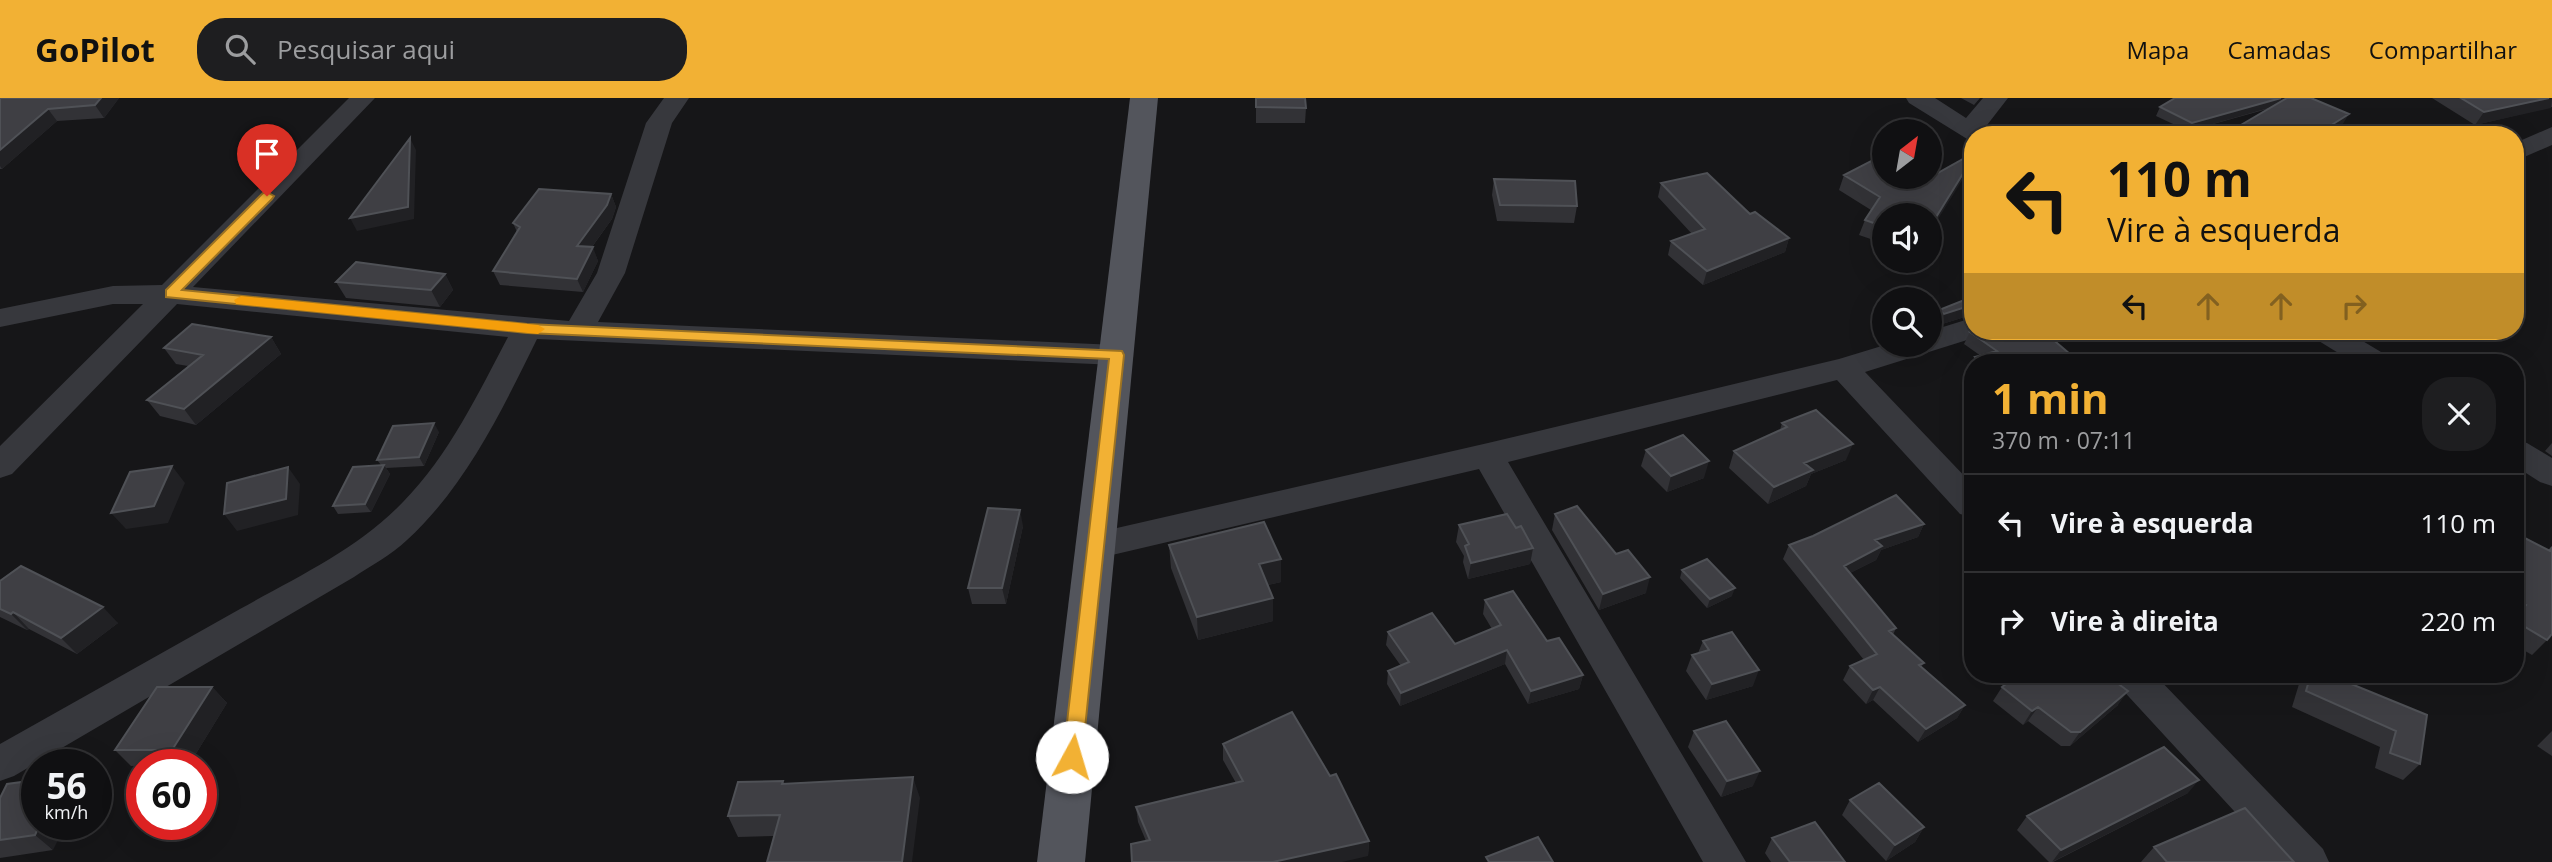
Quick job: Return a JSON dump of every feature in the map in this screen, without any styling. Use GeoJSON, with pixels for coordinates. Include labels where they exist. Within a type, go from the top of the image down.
{"type":"FeatureCollection","features":[{"type":"Feature","properties":{"kind":"main road"},"geometry":{"type":"LineString","coordinates":[[1061,862],[1144,98]]}},
{"type":"Feature","properties":{"kind":"street"},"geometry":{"type":"LineString","coordinates":[[0,466],[363,98]]}},
{"type":"Feature","properties":{"kind":"street"},"geometry":{"type":"LineString","coordinates":[[578,331],[611,273],[659,123],[677,98]]}},
{"type":"Feature","properties":{"kind":"street"},"geometry":{"type":"LineString","coordinates":[[1918,98],[1964,128]]}},
{"type":"Feature","properties":{"kind":"street"},"geometry":{"type":"LineString","coordinates":[[1977,126],[1996,98]]}},
{"type":"Feature","properties":{"kind":"street"},"geometry":{"type":"LineString","coordinates":[[2524,149],[2552,135]]}},
{"type":"Feature","properties":{"kind":"street"},"geometry":{"type":"LineString","coordinates":[[0,318],[113,295],[171,293],[527,329],[1116,355]]}},
{"type":"Feature","properties":{"kind":"street"},"geometry":{"type":"LineString","coordinates":[[0,764],[342,568],[392,533],[423,503],[467,445],[527,329]]}},
{"type":"Feature","properties":{"kind":"street"},"geometry":{"type":"LineString","coordinates":[[1942,337],[1964,330]]}},
{"type":"Feature","properties":{"kind":"street"},"geometry":{"type":"LineString","coordinates":[[2340,340],[2362,354]]}},
{"type":"Feature","properties":{"kind":"street"},"geometry":{"type":"LineString","coordinates":[[1095,546],[1488,455],[1879,357]]}},
{"type":"Feature","properties":{"kind":"street"},"geometry":{"type":"LineString","coordinates":[[1844,368],[1964,496]]}},
{"type":"Feature","properties":{"kind":"street"},"geometry":{"type":"LineString","coordinates":[[1488,455],[1725,862]]}},
{"type":"Feature","properties":{"kind":"street"},"geometry":{"type":"LineString","coordinates":[[2524,456],[2552,474]]}},
{"type":"Feature","properties":{"kind":"street"},"geometry":{"type":"LineString","coordinates":[[2139,683],[2308,862]]}},
{"type":"Feature","properties":{"kind":"building"},"geometry":{"type":"Polygon","coordinates":[[[0,98],[101,98],[95,105],[48,109],[0,150],[0,98]]]}},
{"type":"Feature","properties":{"kind":"building"},"geometry":{"type":"Polygon","coordinates":[[[1256,98],[1305,98],[1306,108],[1256,107],[1256,98]]]}},
{"type":"Feature","properties":{"kind":"building"},"geometry":{"type":"Polygon","coordinates":[[[2175,98],[2281,98],[2192,123],[2160,107],[2175,98]]]}},
{"type":"Feature","properties":{"kind":"building"},"geometry":{"type":"Polygon","coordinates":[[[2287,98],[2311,98],[2349,114],[2330,126],[2239,126],[2287,98]]]}},
{"type":"Feature","properties":{"kind":"building"},"geometry":{"type":"Polygon","coordinates":[[[2461,98],[2549,98],[2484,112],[2461,98]]]}},
{"type":"Feature","properties":{"kind":"building"},"geometry":{"type":"Polygon","coordinates":[[[410,138],[408,207],[350,218],[410,138]]]}},
{"type":"Feature","properties":{"kind":"building"},"geometry":{"type":"Polygon","coordinates":[[[1964,158],[1964,172],[1942,208],[1942,203],[1876,203],[1880,197],[1844,175],[1872,161],[1872,189],[1942,189],[1942,171],[1964,158]]]}},
{"type":"Feature","properties":{"kind":"building"},"geometry":{"type":"Polygon","coordinates":[[[1707,173],[1750,214],[1755,212],[1789,238],[1707,271],[1671,241],[1705,229],[1661,183],[1707,173]]]}},
{"type":"Feature","properties":{"kind":"building"},"geometry":{"type":"Polygon","coordinates":[[[1494,179],[1575,181],[1577,206],[1500,205],[1494,179]]]}},
{"type":"Feature","properties":{"kind":"building"},"geometry":{"type":"Polygon","coordinates":[[[539,189],[611,194],[607,205],[577,246],[593,247],[577,279],[493,271],[520,227],[513,223],[539,189]]]}},
{"type":"Feature","properties":{"kind":"building"},"geometry":{"type":"Polygon","coordinates":[[[1872,209],[1872,222],[1865,220],[1872,209]]]}},
{"type":"Feature","properties":{"kind":"building"},"geometry":{"type":"Polygon","coordinates":[[[356,262],[445,274],[431,290],[336,282],[356,262]]]}},
{"type":"Feature","properties":{"kind":"building"},"geometry":{"type":"Polygon","coordinates":[[[1964,300],[1964,308],[1944,314],[1942,309],[1964,300]]]}},
{"type":"Feature","properties":{"kind":"building"},"geometry":{"type":"Polygon","coordinates":[[[192,324],[271,337],[184,409],[147,400],[203,355],[164,348],[192,324]]]}},
{"type":"Feature","properties":{"kind":"building"},"geometry":{"type":"Polygon","coordinates":[[[1981,340],[2054,340],[2070,354],[1986,354],[1997,351],[1981,340]]]}},
{"type":"Feature","properties":{"kind":"building"},"geometry":{"type":"Polygon","coordinates":[[[1816,410],[1853,444],[1804,463],[1813,470],[1774,487],[1734,451],[1787,427],[1782,423],[1816,410]]]}},
{"type":"Feature","properties":{"kind":"building"},"geometry":{"type":"Polygon","coordinates":[[[434,423],[419,457],[377,460],[393,426],[434,423]]]}},
{"type":"Feature","properties":{"kind":"building"},"geometry":{"type":"Polygon","coordinates":[[[1683,435],[1709,461],[1671,476],[1646,450],[1683,435]]]}},
{"type":"Feature","properties":{"kind":"building"},"geometry":{"type":"Polygon","coordinates":[[[384,465],[365,504],[333,506],[353,467],[384,465]]]}},
{"type":"Feature","properties":{"kind":"building"},"geometry":{"type":"Polygon","coordinates":[[[172,466],[154,506],[111,513],[130,472],[172,466]]]}},
{"type":"Feature","properties":{"kind":"building"},"geometry":{"type":"Polygon","coordinates":[[[288,467],[286,499],[224,514],[227,483],[288,467]]]}},
{"type":"Feature","properties":{"kind":"building"},"geometry":{"type":"Polygon","coordinates":[[[1896,495],[1924,524],[1875,540],[1882,546],[1844,566],[1896,628],[1889,631],[1924,663],[1919,665],[1965,705],[1926,729],[1880,687],[1873,690],[1850,666],[1877,654],[1789,545],[1896,495]]]}},
{"type":"Feature","properties":{"kind":"building"},"geometry":{"type":"Polygon","coordinates":[[[1577,506],[1616,554],[1628,550],[1650,577],[1603,594],[1555,514],[1577,506]]]}},
{"type":"Feature","properties":{"kind":"building"},"geometry":{"type":"Polygon","coordinates":[[[988,508],[1020,510],[1002,588],[968,588],[988,508]]]}},
{"type":"Feature","properties":{"kind":"building"},"geometry":{"type":"Polygon","coordinates":[[[1507,514],[1516,528],[1521,526],[1533,548],[1471,563],[1465,546],[1469,544],[1459,525],[1507,514]]]}},
{"type":"Feature","properties":{"kind":"building"},"geometry":{"type":"Polygon","coordinates":[[[1264,522],[1281,559],[1259,564],[1273,598],[1197,617],[1169,545],[1264,522]]]}},
{"type":"Feature","properties":{"kind":"building"},"geometry":{"type":"Polygon","coordinates":[[[2524,538],[2550,551],[2552,547],[2552,634],[2547,640],[2524,626],[2524,538]]]}},
{"type":"Feature","properties":{"kind":"building"},"geometry":{"type":"Polygon","coordinates":[[[1707,559],[1735,588],[1710,599],[1682,570],[1707,559]]]}},
{"type":"Feature","properties":{"kind":"building"},"geometry":{"type":"Polygon","coordinates":[[[21,566],[103,607],[61,638],[13,612],[11,614],[0,609],[0,581],[21,566]]]}},
{"type":"Feature","properties":{"kind":"building"},"geometry":{"type":"Polygon","coordinates":[[[1513,591],[1547,641],[1559,638],[1583,675],[1531,691],[1507,650],[1401,693],[1388,671],[1409,662],[1388,632],[1432,613],[1455,644],[1501,625],[1485,600],[1513,591]]]}},
{"type":"Feature","properties":{"kind":"building"},"geometry":{"type":"Polygon","coordinates":[[[1732,632],[1759,670],[1712,684],[1692,655],[1709,650],[1703,641],[1732,632]]]}},
{"type":"Feature","properties":{"kind":"building"},"geometry":{"type":"Polygon","coordinates":[[[2007,683],[2117,683],[2128,691],[2080,732],[2071,732],[2038,707],[2032,711],[2002,687],[2007,683]]]}},
{"type":"Feature","properties":{"kind":"building"},"geometry":{"type":"Polygon","coordinates":[[[2308,683],[2349,683],[2427,715],[2420,764],[2390,753],[2396,731],[2306,691],[2308,683]]]}},
{"type":"Feature","properties":{"kind":"building"},"geometry":{"type":"Polygon","coordinates":[[[157,687],[212,687],[173,749],[115,750],[157,687]]]}},
{"type":"Feature","properties":{"kind":"building"},"geometry":{"type":"Polygon","coordinates":[[[1292,712],[1330,776],[1336,774],[1369,841],[1273,862],[1132,862],[1131,844],[1150,840],[1136,807],[1243,781],[1223,744],[1292,712]]]}},
{"type":"Feature","properties":{"kind":"building"},"geometry":{"type":"Polygon","coordinates":[[[1726,721],[1760,771],[1727,781],[1694,731],[1726,721]]]}},
{"type":"Feature","properties":{"kind":"building"},"geometry":{"type":"Polygon","coordinates":[[[2164,747],[2199,780],[2061,850],[2027,816],[2164,747]]]}},
{"type":"Feature","properties":{"kind":"building"},"geometry":{"type":"Polygon","coordinates":[[[913,777],[902,862],[767,862],[780,815],[728,816],[738,782],[783,781],[782,784],[913,777]]]}},
{"type":"Feature","properties":{"kind":"building"},"geometry":{"type":"Polygon","coordinates":[[[21,782],[21,837],[0,840],[0,798],[7,784],[21,782]]]}},
{"type":"Feature","properties":{"kind":"building"},"geometry":{"type":"Polygon","coordinates":[[[1879,783],[1924,827],[1895,845],[1850,800],[1879,783]]]}},
{"type":"Feature","properties":{"kind":"building"},"geometry":{"type":"Polygon","coordinates":[[[2245,808],[2294,862],[2167,862],[2154,847],[2245,808]]]}},
{"type":"Feature","properties":{"kind":"building"},"geometry":{"type":"Polygon","coordinates":[[[1815,822],[1845,862],[1790,862],[1772,838],[1815,822]]]}},
{"type":"Feature","properties":{"kind":"building"},"geometry":{"type":"Polygon","coordinates":[[[1538,837],[1553,862],[1489,862],[1486,857],[1538,837]]]}},
{"type":"Feature","properties":{"kind":"slow traffic"},"geometry":{"type":"LineString","coordinates":[[241,300],[538,329]]}},
{"type":"Feature","properties":{"kind":"route"},"geometry":{"type":"LineString","coordinates":[[267,196],[171,293],[527,329],[1116,355],[1072,757]]}}]}
